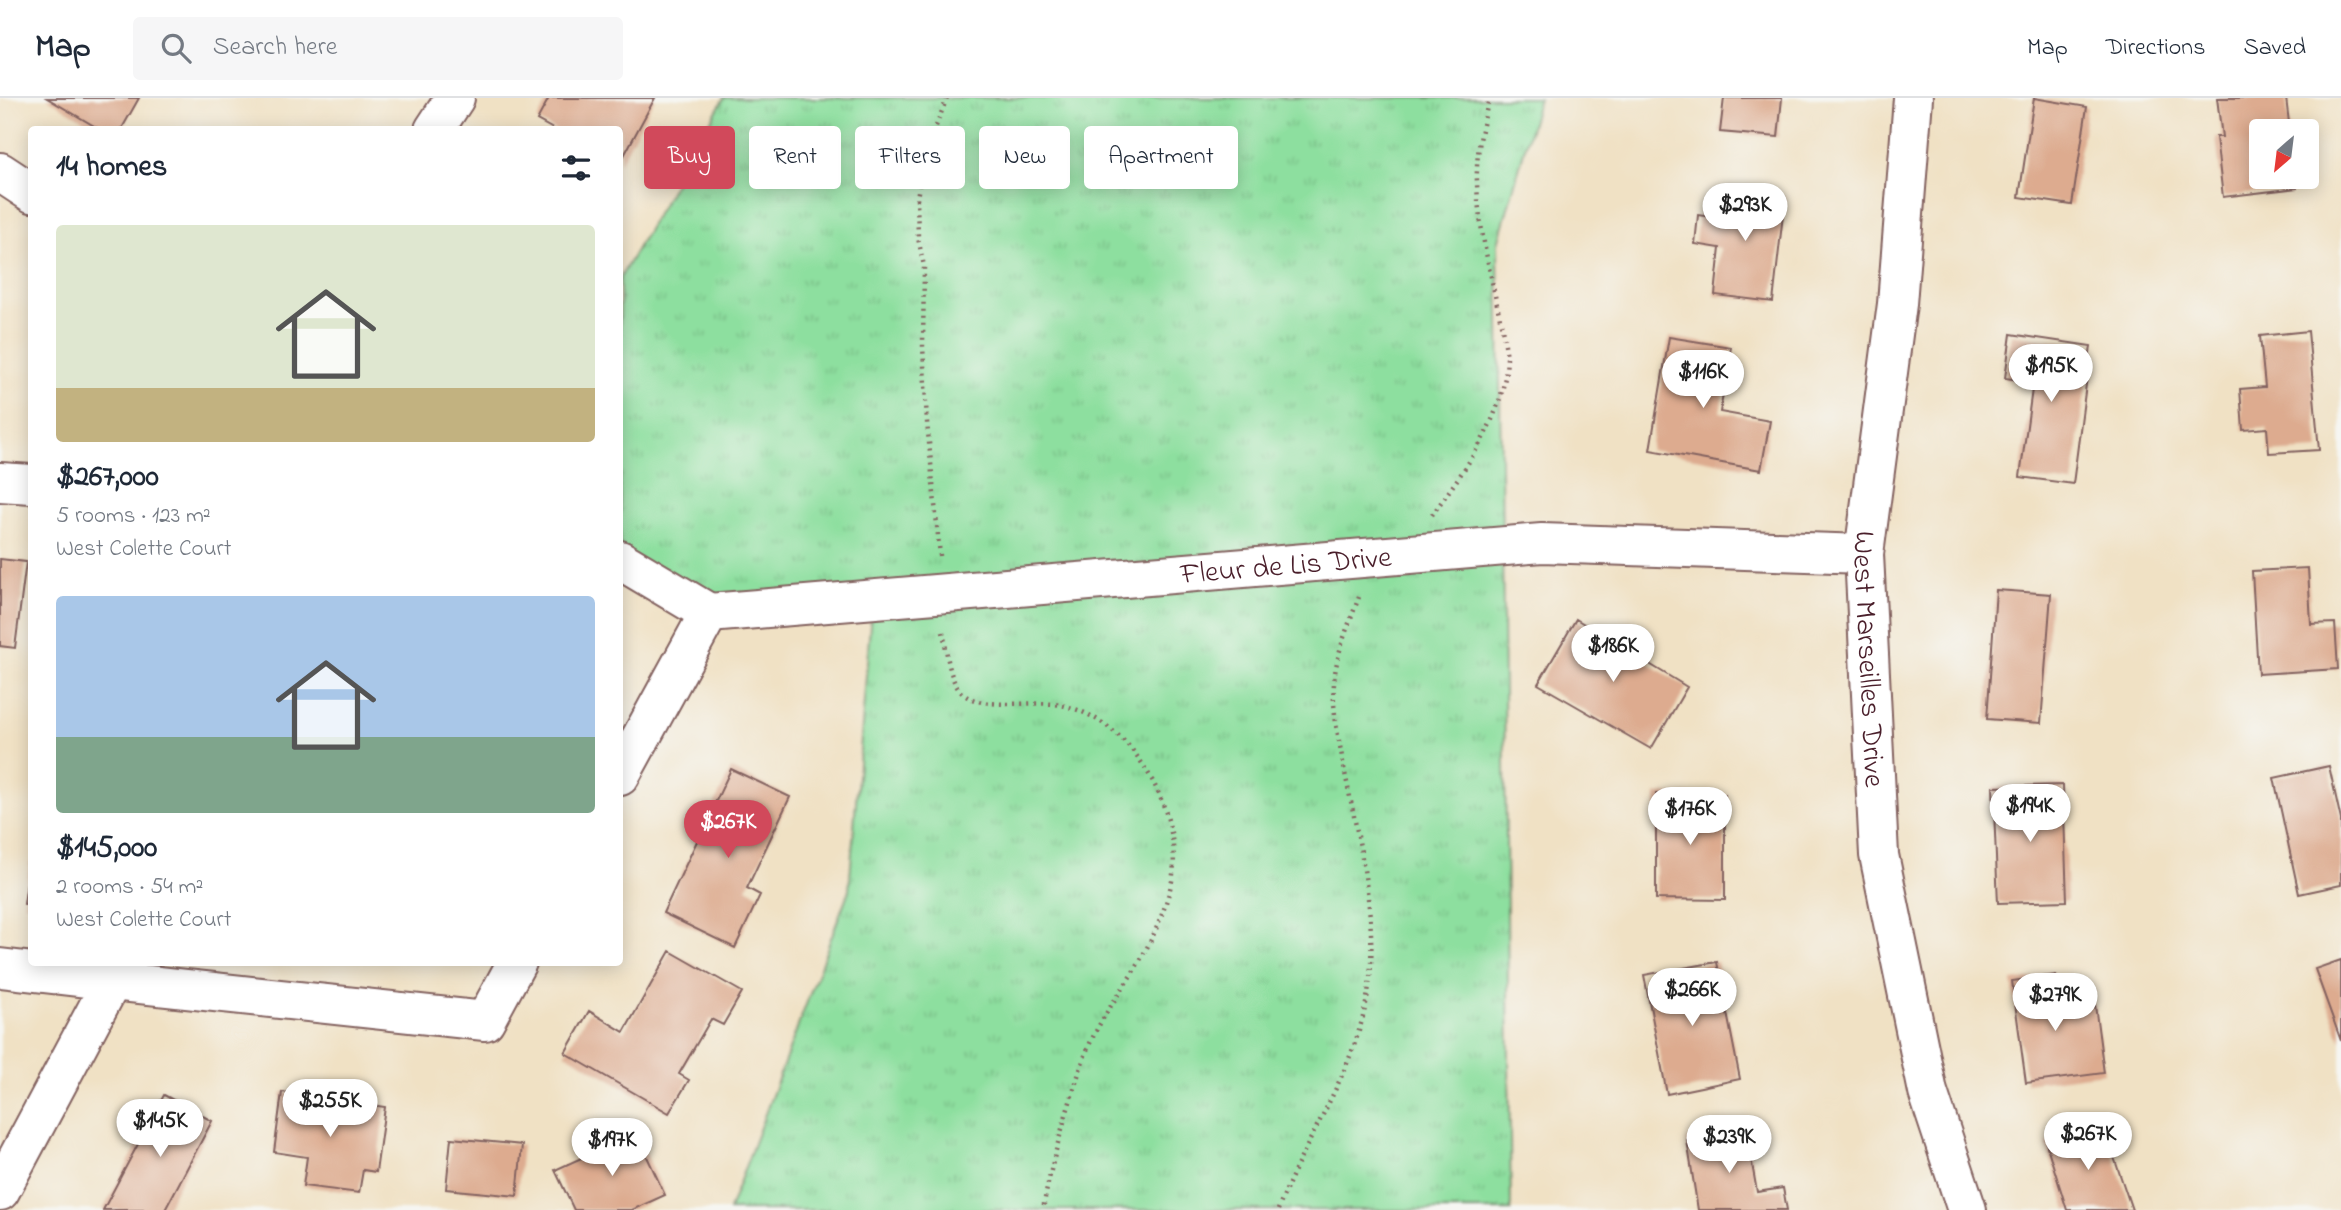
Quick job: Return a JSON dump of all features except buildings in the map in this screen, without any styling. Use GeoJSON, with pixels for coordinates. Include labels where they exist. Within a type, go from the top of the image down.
{"type":"FeatureCollection","features":[{"type":"Feature","properties":{"kind":"street"},"geometry":{"type":"LineString","coordinates":[[437,126],[455,98]]}},
{"type":"Feature","properties":{"kind":"street","name":"West Marseilles Drive"},"geometry":{"type":"LineString","coordinates":[[1913,98],[1897,304],[1864,554],[1879,855],[1928,1092],[1967,1210]]}},
{"type":"Feature","properties":{"kind":"street"},"geometry":{"type":"LineString","coordinates":[[0,172],[28,190]]}},
{"type":"Feature","properties":{"kind":"street"},"geometry":{"type":"LineString","coordinates":[[0,482],[28,484]]}},
{"type":"Feature","properties":{"kind":"street","name":"Fleur de Lis Drive"},"geometry":{"type":"LineString","coordinates":[[709,613],[1542,543],[1864,554]]}},
{"type":"Feature","properties":{"kind":"street"},"geometry":{"type":"LineString","coordinates":[[623,562],[709,613],[623,771]]}},
{"type":"Feature","properties":{"kind":"street"},"geometry":{"type":"LineString","coordinates":[[0,968],[485,1021],[515,966]]}},
{"type":"Feature","properties":{"kind":"street"},"geometry":{"type":"LineString","coordinates":[[0,1191],[112,981]]}},
{"type":"Feature","properties":{"kind":"path"},"geometry":{"type":"LineString","coordinates":[[947,98],[924,157],[917,198],[918,237],[924,266],[923,346],[927,422],[943,630],[955,681],[962,693],[976,700],[999,704],[1034,702],[1065,705],[1100,720],[1121,737],[1143,764],[1164,805],[1171,843],[1172,879],[1162,918],[1143,956],[1093,1038],[1064,1123],[1043,1210]]}},
{"type":"Feature","properties":{"kind":"path"},"geometry":{"type":"LineString","coordinates":[[1278,1210],[1350,1060],[1360,1032],[1370,987],[1367,903],[1340,743],[1334,684],[1346,631],[1365,583],[1423,528],[1486,433],[1502,394],[1507,357],[1483,232],[1477,168],[1489,98]]}},
{"type":"Feature","properties":{"kind":"green space"},"geometry":{"type":"Polygon","coordinates":[[[724,98],[1539,98],[1498,243],[1511,1210],[729,1210],[849,890],[872,600],[709,613],[623,562],[623,273],[671,189],[735,189],[735,126],[708,126],[724,98]]]}}]}
